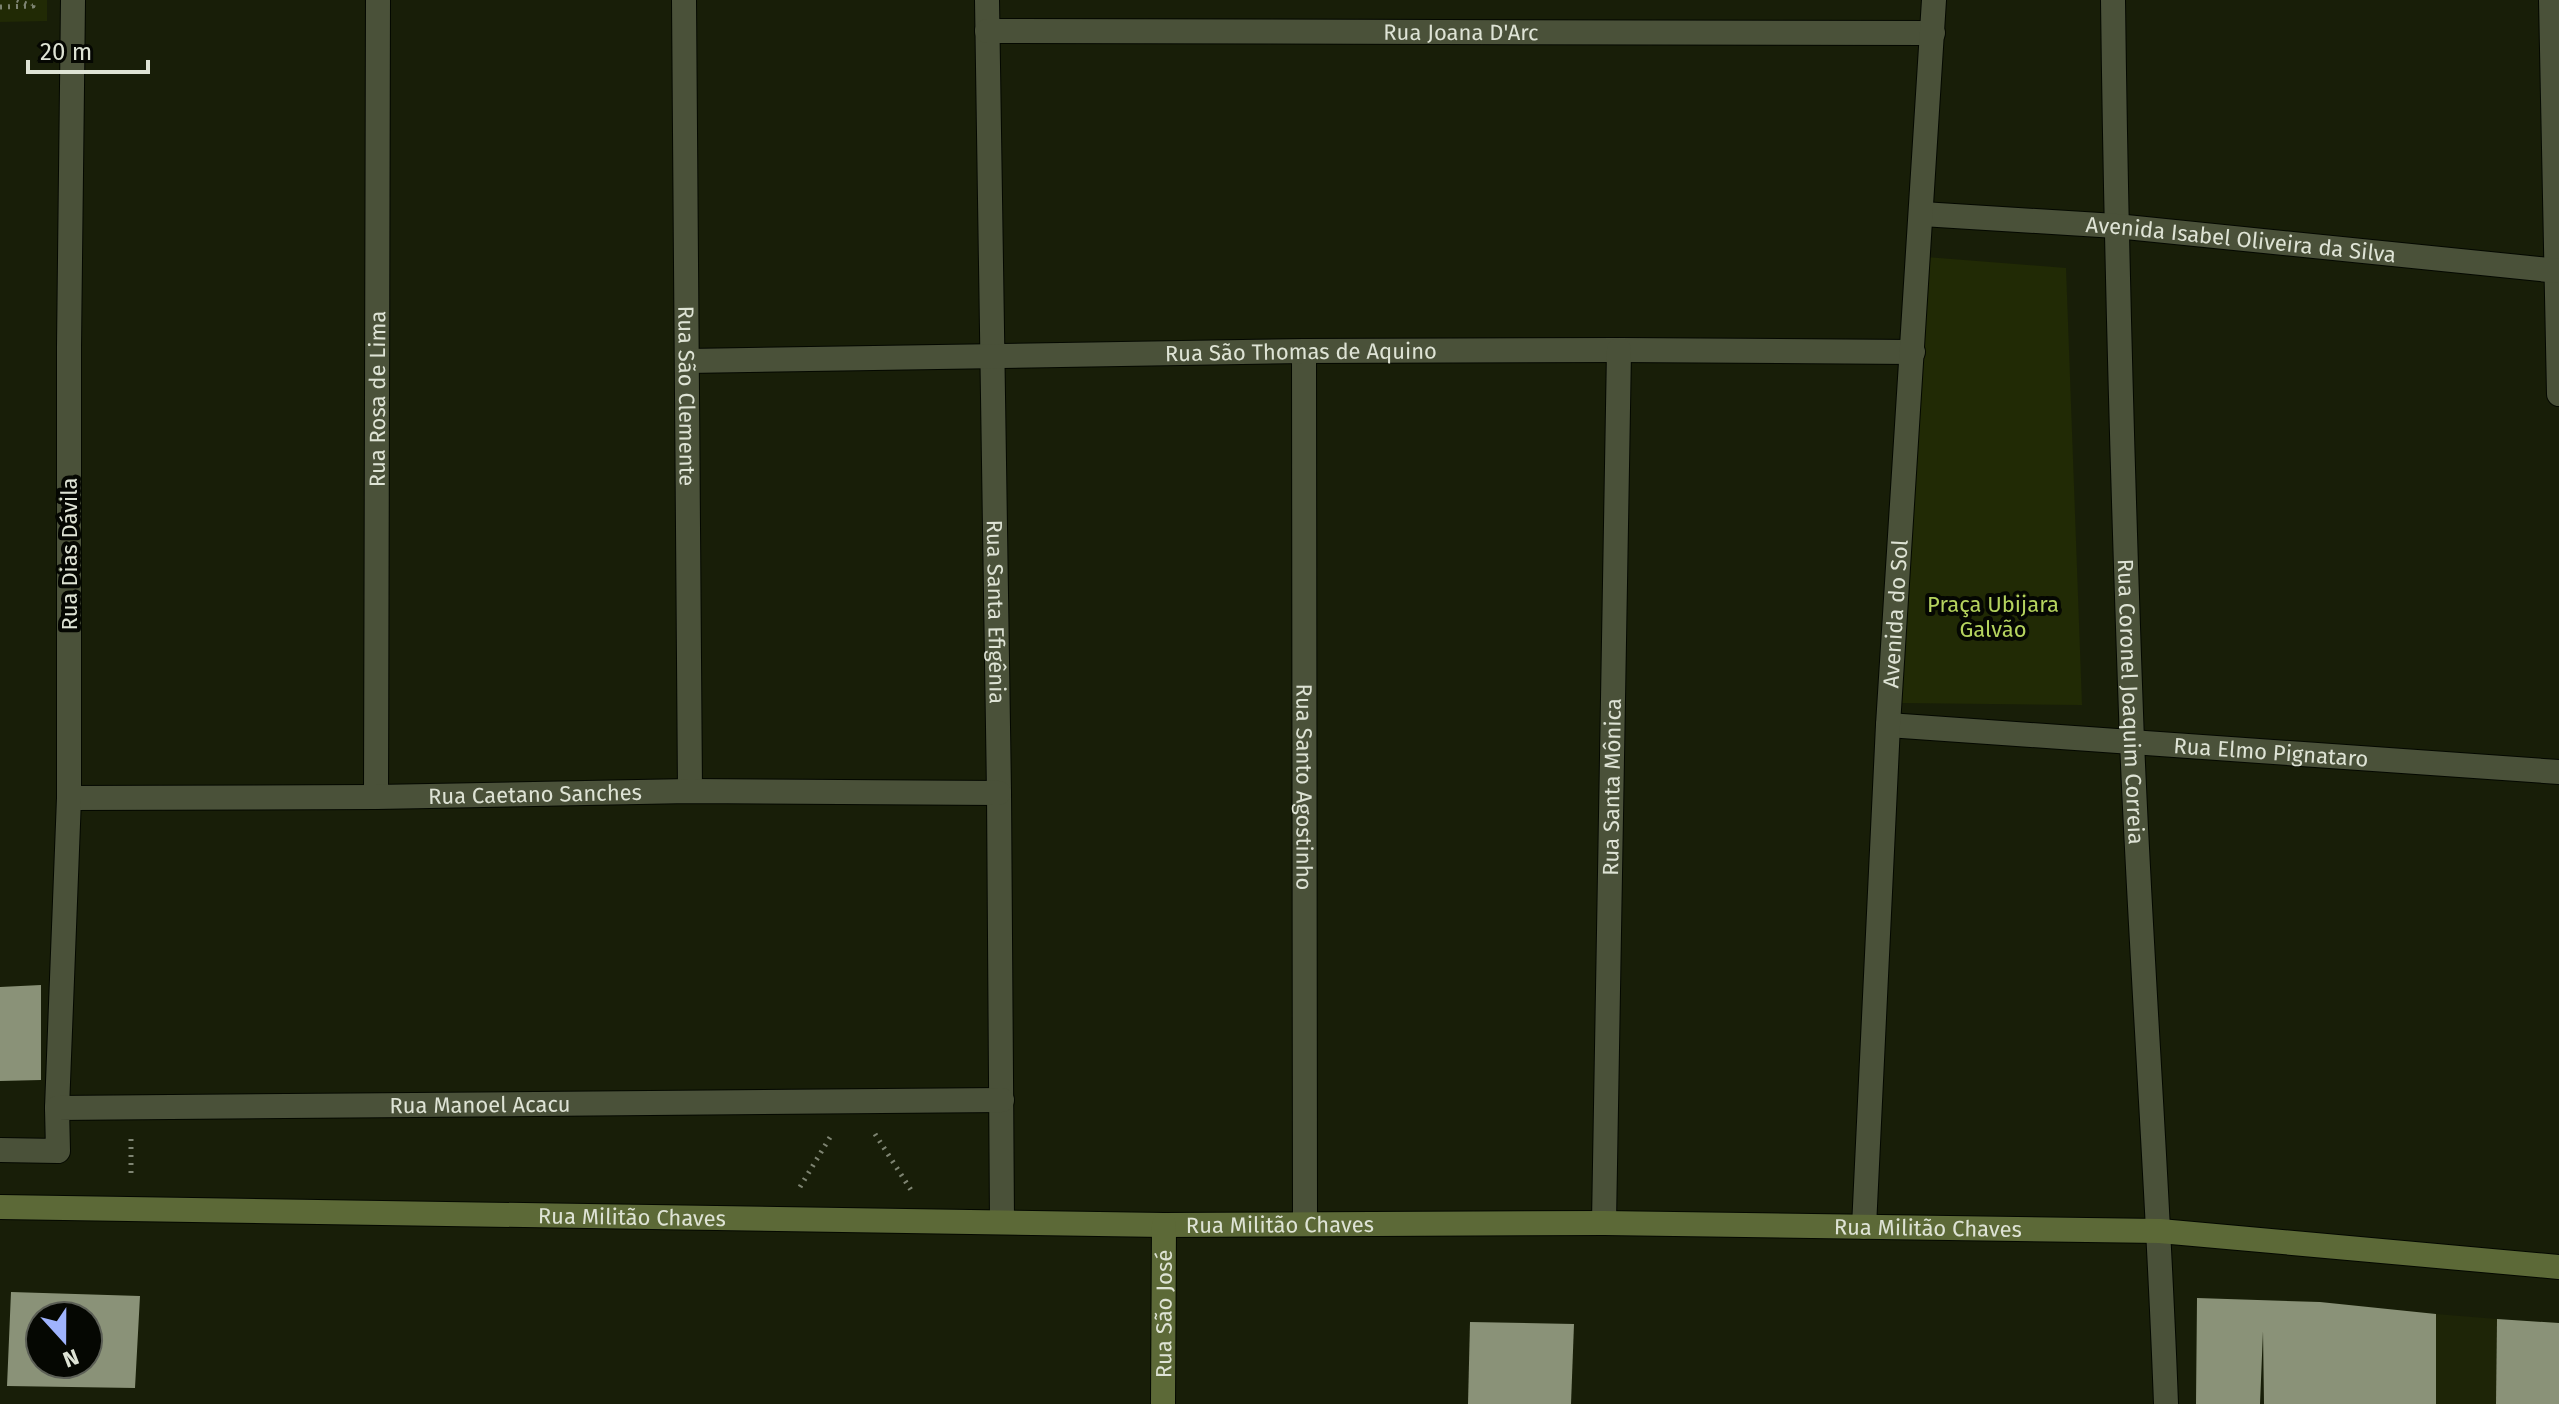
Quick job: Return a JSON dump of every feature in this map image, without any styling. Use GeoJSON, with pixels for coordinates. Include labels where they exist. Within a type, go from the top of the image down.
{"type":"FeatureCollection","features":[{"type":"Feature","properties":{"kind":"street","name":"Rua Dias Dávila"},"geometry":{"type":"LineString","coordinates":[[57,1108],[69,798],[73,0]]}},
{"type":"Feature","properties":{"kind":"street","name":"Rua Rosa de Lima"},"geometry":{"type":"LineString","coordinates":[[376,797],[378,0]]}},
{"type":"Feature","properties":{"kind":"street","name":"Rua São Clemente"},"geometry":{"type":"LineString","coordinates":[[684,0],[690,791]]}},
{"type":"Feature","properties":{"kind":"street","name":"Rua Santa Efigênia"},"geometry":{"type":"LineString","coordinates":[[987,0],[1002,1222]]}},
{"type":"Feature","properties":{"kind":"street","name":"Avenida do Sol"},"geometry":{"type":"LineString","coordinates":[[1864,1227],[1888,725],[1934,0]]}},
{"type":"Feature","properties":{"kind":"street","name":"Rua Coronel Joaquim Correia"},"geometry":{"type":"LineString","coordinates":[[2113,0],[2116,226],[2132,744],[2160,1231],[2166,1404]]}},
{"type":"Feature","properties":{"kind":"street"},"geometry":{"type":"LineString","coordinates":[[2551,0],[2559,394]]}},
{"type":"Feature","properties":{"kind":"street","name":"Rua Joana D'Arc"},"geometry":{"type":"LineString","coordinates":[[987,31],[1933,33]]}},
{"type":"Feature","properties":{"kind":"street","name":"Avenida Isabel Oliveira da Silva"},"geometry":{"type":"LineString","coordinates":[[1922,214],[2116,226],[2557,271]]}},
{"type":"Feature","properties":{"kind":"street","name":"Rua Santa Mônica"},"geometry":{"type":"LineString","coordinates":[[1604,1223],[1619,350]]}},
{"type":"Feature","properties":{"kind":"street","name":"Rua São Thomas de Aquino"},"geometry":{"type":"LineString","coordinates":[[687,361],[1304,351],[1913,352]]}},
{"type":"Feature","properties":{"kind":"street","name":"Rua Santo Agostinho"},"geometry":{"type":"LineString","coordinates":[[1304,351],[1305,1224]]}},
{"type":"Feature","properties":{"kind":"street","name":"Rua Elmo Pignataro"},"geometry":{"type":"LineString","coordinates":[[1888,725],[2559,772]]}},
{"type":"Feature","properties":{"kind":"street","name":"Rua Caetano Sanches"},"geometry":{"type":"LineString","coordinates":[[69,798],[376,797],[690,791],[999,793]]}},
{"type":"Feature","properties":{"kind":"street","name":"Rua Manoel Acacu"},"geometry":{"type":"LineString","coordinates":[[57,1108],[1002,1100]]}},
{"type":"Feature","properties":{"kind":"street"},"geometry":{"type":"LineString","coordinates":[[0,1150],[58,1151],[57,1108]]}},
{"type":"Feature","properties":{"kind":"street","name":"Rua Militão Chaves"},"geometry":{"type":"LineString","coordinates":[[0,1207],[1164,1225],[1604,1223],[2160,1231],[2559,1267]]}},
{"type":"Feature","properties":{"kind":"street","name":"Rua São José"},"geometry":{"type":"LineString","coordinates":[[1163,1404],[1164,1225]]}},
{"type":"Feature","properties":{"kind":"path"},"geometry":{"type":"LineString","coordinates":[[17,0],[33,3]]}},
{"type":"Feature","properties":{"kind":"path"},"geometry":{"type":"LineString","coordinates":[[0,7],[33,3]]}},
{"type":"Feature","properties":{"kind":"path"},"geometry":{"type":"LineString","coordinates":[[781,1219],[853,1099],[930,1221]]}},
{"type":"Feature","properties":{"kind":"path"},"geometry":{"type":"LineString","coordinates":[[131,1108],[131,1210]]}},
{"type":"Feature","properties":{"kind":"shaded area"},"geometry":{"type":"Polygon","coordinates":[[[2436,1314],[2497,1319],[2496,1404],[2434,1404],[2436,1314]]]}},
{"type":"Feature","properties":{"kind":"green space"},"geometry":{"type":"Polygon","coordinates":[[[0,0],[47,0],[47,21],[0,22],[0,0]]]}},
{"type":"Feature","properties":{"kind":"green space","name":"Praça Ubijara Galvão"},"geometry":{"type":"Polygon","coordinates":[[[1926,257],[2066,268],[2082,705],[1901,703],[1926,257]]]}},
{"type":"Feature","properties":{"kind":"building"},"geometry":{"type":"Polygon","coordinates":[[[41,985],[41,1080],[0,1081],[0,987],[41,985]]]}},
{"type":"Feature","properties":{"kind":"building"},"geometry":{"type":"Polygon","coordinates":[[[11,1292],[140,1296],[135,1388],[7,1386],[11,1292]]]}},
{"type":"Feature","properties":{"kind":"building"},"geometry":{"type":"Polygon","coordinates":[[[2197,1298],[2320,1302],[2436,1314],[2436,1404],[2264,1404],[2263,1331],[2260,1404],[2196,1404],[2197,1298]]]}},
{"type":"Feature","properties":{"kind":"building"},"geometry":{"type":"Polygon","coordinates":[[[2497,1319],[2559,1323],[2559,1404],[2496,1404],[2497,1319]]]}},
{"type":"Feature","properties":{"kind":"building"},"geometry":{"type":"Polygon","coordinates":[[[1470,1322],[1574,1324],[1571,1404],[1468,1404],[1470,1322]]]}}]}
